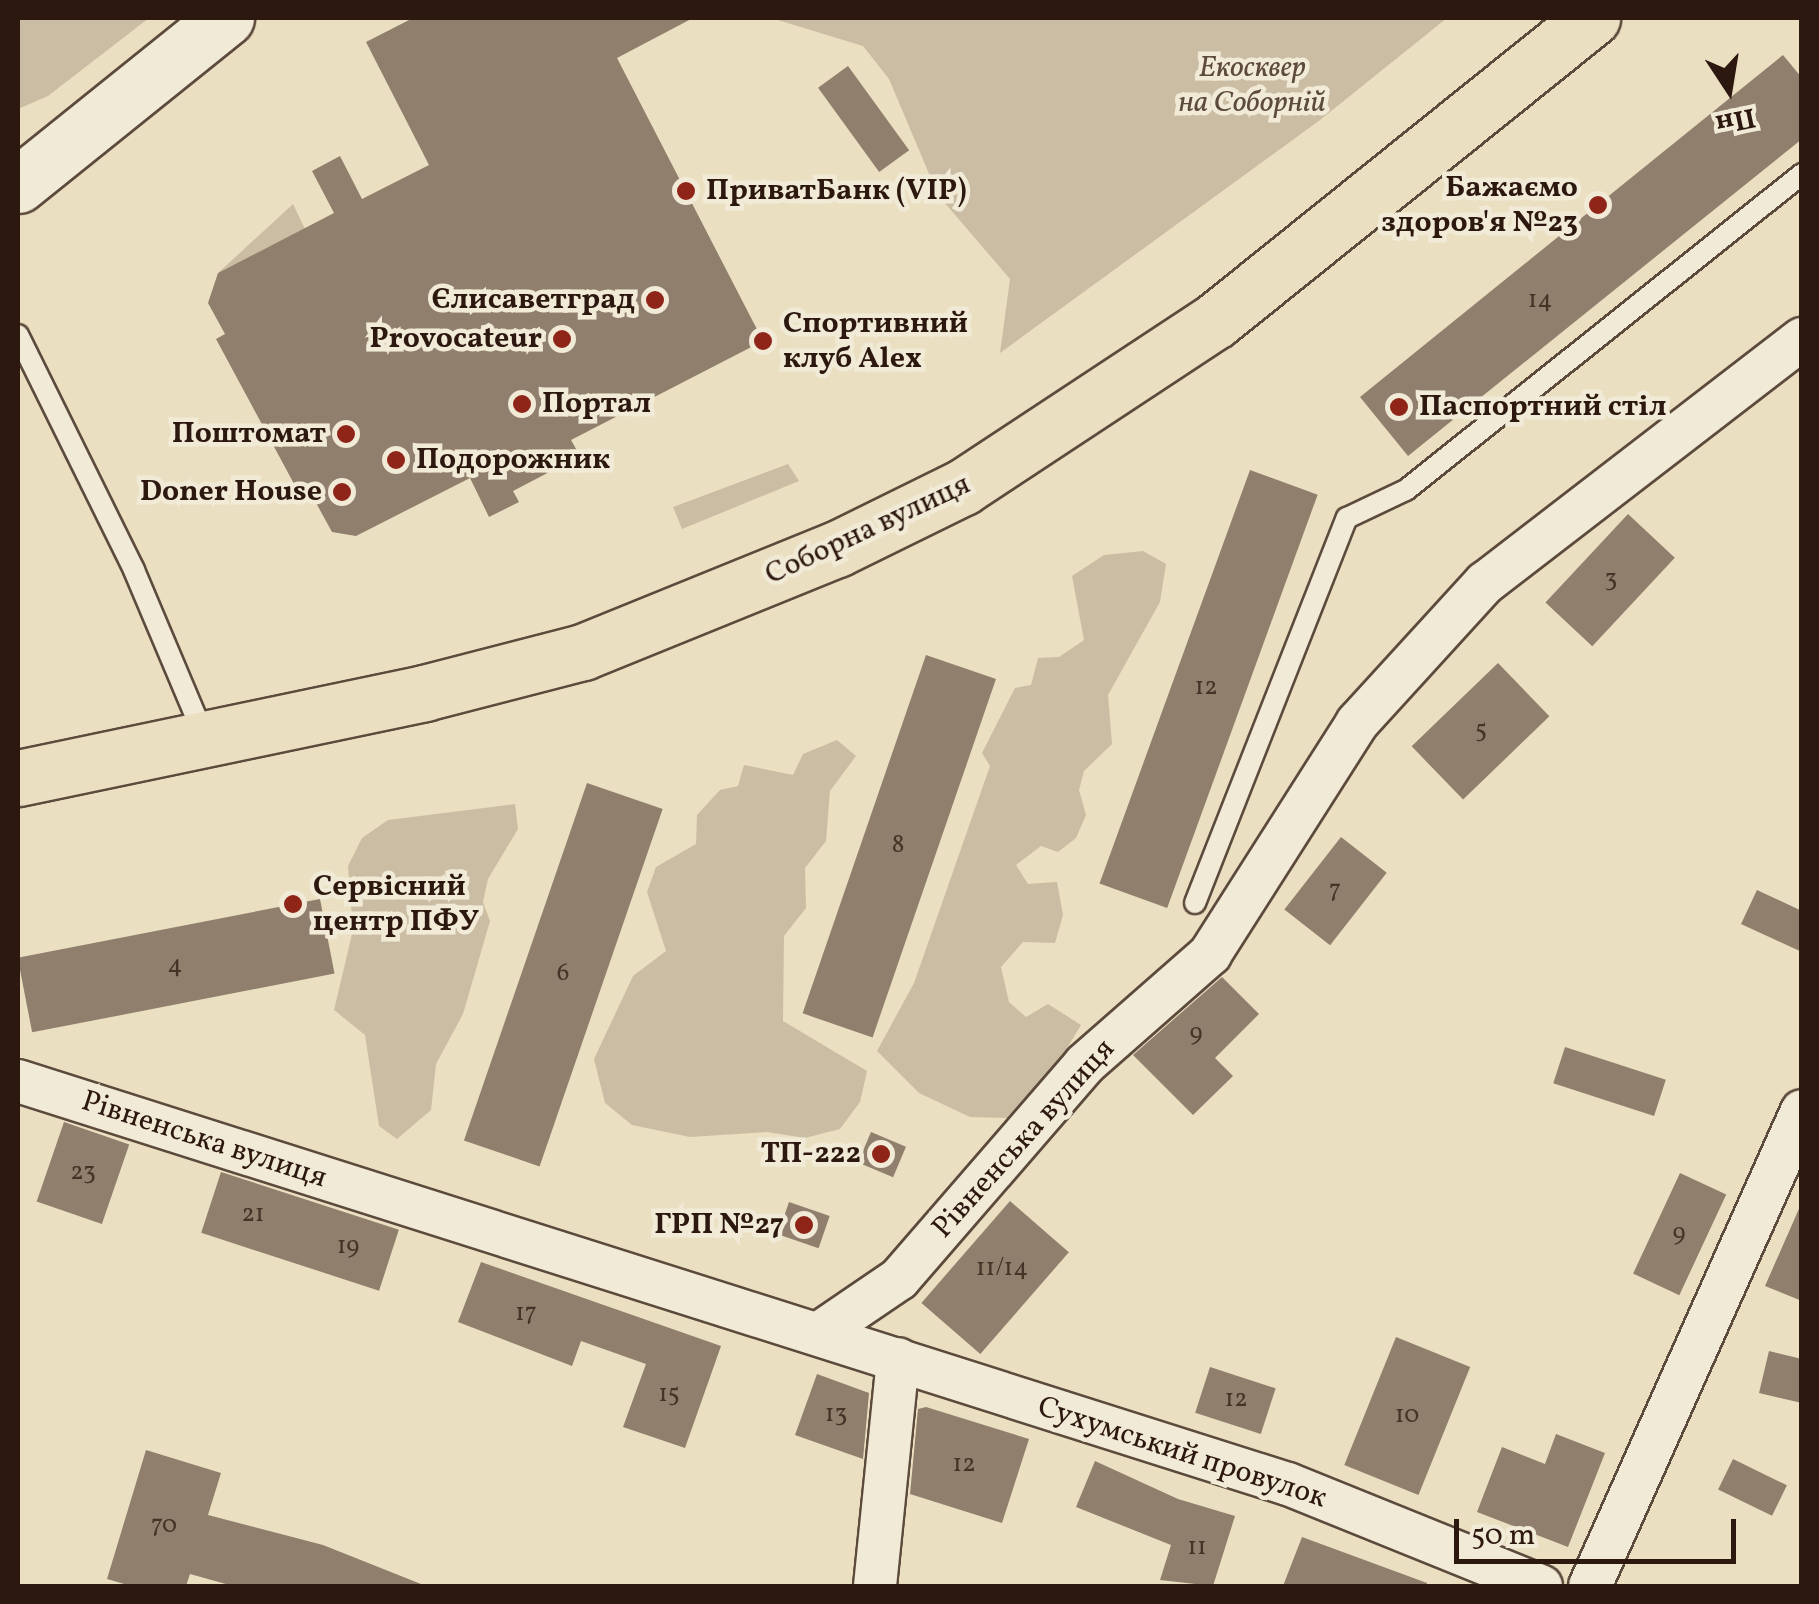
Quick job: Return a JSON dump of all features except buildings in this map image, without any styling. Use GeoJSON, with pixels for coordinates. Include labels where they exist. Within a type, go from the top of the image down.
{"type":"FeatureCollection","features":[{"type":"Feature","properties":{"kind":"main road"},"geometry":{"type":"LineString","coordinates":[[18,185],[226,18]]}},
{"type":"Feature","properties":{"kind":"main road","name":"Соборна вулиця"},"geometry":{"type":"LineString","coordinates":[[18,778],[583,652],[837,549],[963,487],[1215,321],[1592,18]]}},
{"type":"Feature","properties":{"kind":"street","name":"Рівненська вулиця"},"geometry":{"type":"LineString","coordinates":[[18,1081],[818,1334],[899,1279],[1085,1064],[1210,954],[1357,723],[1485,583],[1797,353]]}},
{"type":"Feature","properties":{"kind":"street"},"geometry":{"type":"LineString","coordinates":[[1590,1586],[1802,1111]]}},
{"type":"Feature","properties":{"kind":"street","name":"Сухумський провулок"},"geometry":{"type":"LineString","coordinates":[[818,1334],[1288,1484],[1542,1586]]}},
{"type":"Feature","properties":{"kind":"street"},"geometry":{"type":"LineString","coordinates":[[875,1586],[898,1360]]}},
{"type":"Feature","properties":{"kind":"lane"},"geometry":{"type":"LineString","coordinates":[[1194,903],[1346,518],[1406,490],[1802,174]]}},
{"type":"Feature","properties":{"kind":"lane"},"geometry":{"type":"LineString","coordinates":[[18,335],[134,570],[205,738]]}},
{"type":"Feature","properties":{"kind":"green space"},"geometry":{"type":"Polygon","coordinates":[[[18,18],[149,18],[48,96],[18,109],[18,18]]]}},
{"type":"Feature","properties":{"kind":"green space","name":"Екосквер на Соборній"},"geometry":{"type":"Polygon","coordinates":[[[771,18],[1447,18],[1320,120],[1000,353],[1010,279],[938,195],[889,79],[863,46],[771,18]]]}},
{"type":"Feature","properties":{"kind":"green space"},"geometry":{"type":"Polygon","coordinates":[[[293,204],[305,229],[218,273],[293,204]]]}},
{"type":"Feature","properties":{"kind":"green space"},"geometry":{"type":"Polygon","coordinates":[[[788,464],[799,481],[682,529],[673,507],[788,464]]]}},
{"type":"Feature","properties":{"kind":"green space"},"geometry":{"type":"Polygon","coordinates":[[[1143,551],[1166,564],[1160,602],[1108,695],[1112,744],[1084,771],[1079,790],[1086,815],[1076,838],[1058,852],[1041,846],[1016,865],[1028,884],[1057,882],[1063,915],[1055,943],[1023,942],[1001,967],[1009,1002],[1026,1017],[1048,1004],[1081,1025],[1049,1078],[1007,1118],[970,1117],[919,1093],[877,1051],[914,983],[990,766],[982,753],[1015,688],[1031,685],[1038,658],[1059,657],[1084,640],[1072,576],[1104,555],[1143,551]]]}},
{"type":"Feature","properties":{"kind":"green space"},"geometry":{"type":"Polygon","coordinates":[[[837,740],[856,756],[830,791],[826,841],[805,868],[806,908],[784,936],[783,1021],[867,1071],[860,1102],[840,1129],[805,1138],[767,1132],[690,1137],[632,1125],[605,1103],[594,1059],[633,976],[666,951],[647,892],[656,867],[696,844],[697,815],[720,790],[738,786],[744,765],[793,775],[803,754],[837,740]]]}},
{"type":"Feature","properties":{"kind":"green space"},"geometry":{"type":"Polygon","coordinates":[[[515,804],[518,829],[488,879],[483,902],[490,921],[463,1014],[436,1064],[431,1110],[397,1139],[379,1126],[365,1035],[334,1010],[353,930],[348,866],[362,838],[388,820],[515,804]]]}},
{"type":"Feature","properties":{"kind":"place","name":"ПриватБанк (VIP)"},"geometry":{"type":"Point","coordinates":[686,191]}},
{"type":"Feature","properties":{"kind":"place","name":"Бажаємо здоров'я №23"},"geometry":{"type":"Point","coordinates":[1598,205]}},
{"type":"Feature","properties":{"kind":"place","name":"Єлисаветград"},"geometry":{"type":"Point","coordinates":[655,300]}},
{"type":"Feature","properties":{"kind":"place","name":"Provocateur"},"geometry":{"type":"Point","coordinates":[562,339]}},
{"type":"Feature","properties":{"kind":"place","name":"Спортивний клуб Alex"},"geometry":{"type":"Point","coordinates":[763,341]}},
{"type":"Feature","properties":{"kind":"place","name":"Портал"},"geometry":{"type":"Point","coordinates":[522,404]}},
{"type":"Feature","properties":{"kind":"place","name":"Паспортний стіл"},"geometry":{"type":"Point","coordinates":[1399,407]}},
{"type":"Feature","properties":{"kind":"place","name":"Поштомат"},"geometry":{"type":"Point","coordinates":[346,434]}},
{"type":"Feature","properties":{"kind":"place","name":"Подорожник"},"geometry":{"type":"Point","coordinates":[396,460]}},
{"type":"Feature","properties":{"kind":"place","name":"Doner House"},"geometry":{"type":"Point","coordinates":[342,492]}},
{"type":"Feature","properties":{"kind":"place","name":"Cервісний центр ПФУ"},"geometry":{"type":"Point","coordinates":[293,904]}},
{"type":"Feature","properties":{"kind":"place","name":"ТП-222"},"geometry":{"type":"Point","coordinates":[881,1154]}},
{"type":"Feature","properties":{"kind":"place","name":"ГРП №27"},"geometry":{"type":"Point","coordinates":[804,1225]}}]}
